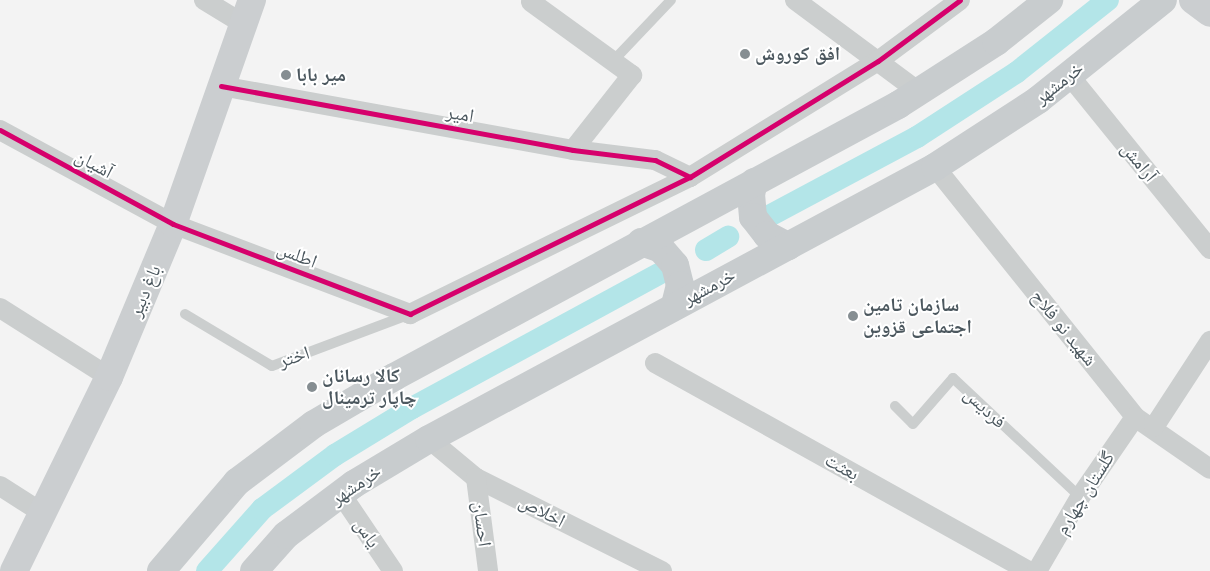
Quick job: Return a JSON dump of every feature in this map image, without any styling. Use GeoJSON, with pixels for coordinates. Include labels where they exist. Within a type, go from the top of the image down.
{"type":"FeatureCollection","features":[{"type":"Feature","properties":{"kind":"main road"},"geometry":{"type":"LineString","coordinates":[[161,571],[237,482],[314,424],[394,377],[919,92],[996,42],[1049,0]]}},
{"type":"Feature","properties":{"kind":"main road","name":"خرمشهر"},"geometry":{"type":"LineString","coordinates":[[254,571],[286,535],[341,494],[429,439],[675,305],[935,167],[1038,100],[1163,0]]}},
{"type":"Feature","properties":{"kind":"main road"},"geometry":{"type":"LineString","coordinates":[[1192,0],[1210,13]]}},
{"type":"Feature","properties":{"kind":"main road","name":"باغ دبیر"},"geometry":{"type":"LineString","coordinates":[[14,571],[44,514],[109,377],[173,224],[248,13]]}},
{"type":"Feature","properties":{"kind":"main road"},"geometry":{"type":"LineString","coordinates":[[754,182],[751,205],[756,222],[767,236],[788,246]]}},
{"type":"Feature","properties":{"kind":"main road"},"geometry":{"type":"LineString","coordinates":[[641,242],[661,249],[675,265],[680,285],[675,305]]}},
{"type":"Feature","properties":{"kind":"street"},"geometry":{"type":"LineString","coordinates":[[204,0],[248,13]]}},
{"type":"Feature","properties":{"kind":"street"},"geometry":{"type":"LineString","coordinates":[[795,0],[919,92]]}},
{"type":"Feature","properties":{"kind":"street"},"geometry":{"type":"LineString","coordinates":[[410,314],[690,177],[878,61],[960,0]]}},
{"type":"Feature","properties":{"kind":"street"},"geometry":{"type":"LineString","coordinates":[[531,2],[632,75],[573,150]]}},
{"type":"Feature","properties":{"kind":"street","name":"آرامش"},"geometry":{"type":"LineString","coordinates":[[1069,75],[1210,249]]}},
{"type":"Feature","properties":{"kind":"street","name":"امیر"},"geometry":{"type":"LineString","coordinates":[[221,86],[573,150],[655,160],[690,177]]}},
{"type":"Feature","properties":{"kind":"street","name":"آشیان"},"geometry":{"type":"LineString","coordinates":[[0,130],[173,224]]}},
{"type":"Feature","properties":{"kind":"street","name":"شهید نو فلاح"},"geometry":{"type":"LineString","coordinates":[[935,167],[1135,417],[1154,428],[1210,469]]}},
{"type":"Feature","properties":{"kind":"street","name":"اطلس"},"geometry":{"type":"LineString","coordinates":[[173,224],[410,314]]}},
{"type":"Feature","properties":{"kind":"street"},"geometry":{"type":"LineString","coordinates":[[0,308],[109,377]]}},
{"type":"Feature","properties":{"kind":"street"},"geometry":{"type":"LineString","coordinates":[[1154,428],[1210,341]]}},
{"type":"Feature","properties":{"kind":"street","name":"بعثت"},"geometry":{"type":"LineString","coordinates":[[655,363],[1028,571]]}},
{"type":"Feature","properties":{"kind":"street","name":"گلستان چهارم"},"geometry":{"type":"LineString","coordinates":[[1037,571],[1080,497],[1135,417]]}},
{"type":"Feature","properties":{"kind":"street","name":"اخلاص"},"geometry":{"type":"LineString","coordinates":[[429,439],[476,478],[662,571]]}},
{"type":"Feature","properties":{"kind":"street","name":"احسان"},"geometry":{"type":"LineString","coordinates":[[476,478],[488,571]]}},
{"type":"Feature","properties":{"kind":"street"},"geometry":{"type":"LineString","coordinates":[[0,486],[44,514]]}},
{"type":"Feature","properties":{"kind":"street","name":"یاس"},"geometry":{"type":"LineString","coordinates":[[341,494],[392,571]]}},
{"type":"Feature","properties":{"kind":"lane"},"geometry":{"type":"LineString","coordinates":[[613,62],[671,0]]}},
{"type":"Feature","properties":{"kind":"lane","name":"اختر"},"geometry":{"type":"LineString","coordinates":[[184,314],[272,366],[410,314]]}},
{"type":"Feature","properties":{"kind":"lane","name":"فردیس"},"geometry":{"type":"LineString","coordinates":[[895,406],[913,424],[954,378],[1080,497]]}},
{"type":"Feature","properties":{"kind":"waterway"},"geometry":{"type":"LineString","coordinates":[[771,215],[917,137],[1017,72],[1108,0]]}},
{"type":"Feature","properties":{"kind":"waterway"},"geometry":{"type":"LineString","coordinates":[[706,250],[728,237]]}},
{"type":"Feature","properties":{"kind":"waterway"},"geometry":{"type":"LineString","coordinates":[[207,571],[262,509],[335,455],[412,408],[659,274]]}},
{"type":"Feature","properties":{"kind":"cycle path"},"geometry":{"type":"LineString","coordinates":[[0,130],[173,224],[410,314],[690,177],[878,61],[960,0]]}},
{"type":"Feature","properties":{"kind":"cycle path"},"geometry":{"type":"LineString","coordinates":[[221,86],[573,150],[655,160],[690,177]]}},
{"type":"Feature","properties":{"kind":"place","name":"افق کوروش"},"geometry":{"type":"Point","coordinates":[745,54]}},
{"type":"Feature","properties":{"kind":"place","name":"میر بابا"},"geometry":{"type":"Point","coordinates":[286,75]}},
{"type":"Feature","properties":{"kind":"place","name":"سازمان تامین اجتماعی قزوین"},"geometry":{"type":"Point","coordinates":[853,316]}},
{"type":"Feature","properties":{"kind":"place","name":"کالا رسانان چاپار ترمینال"},"geometry":{"type":"Point","coordinates":[312,387]}}]}
